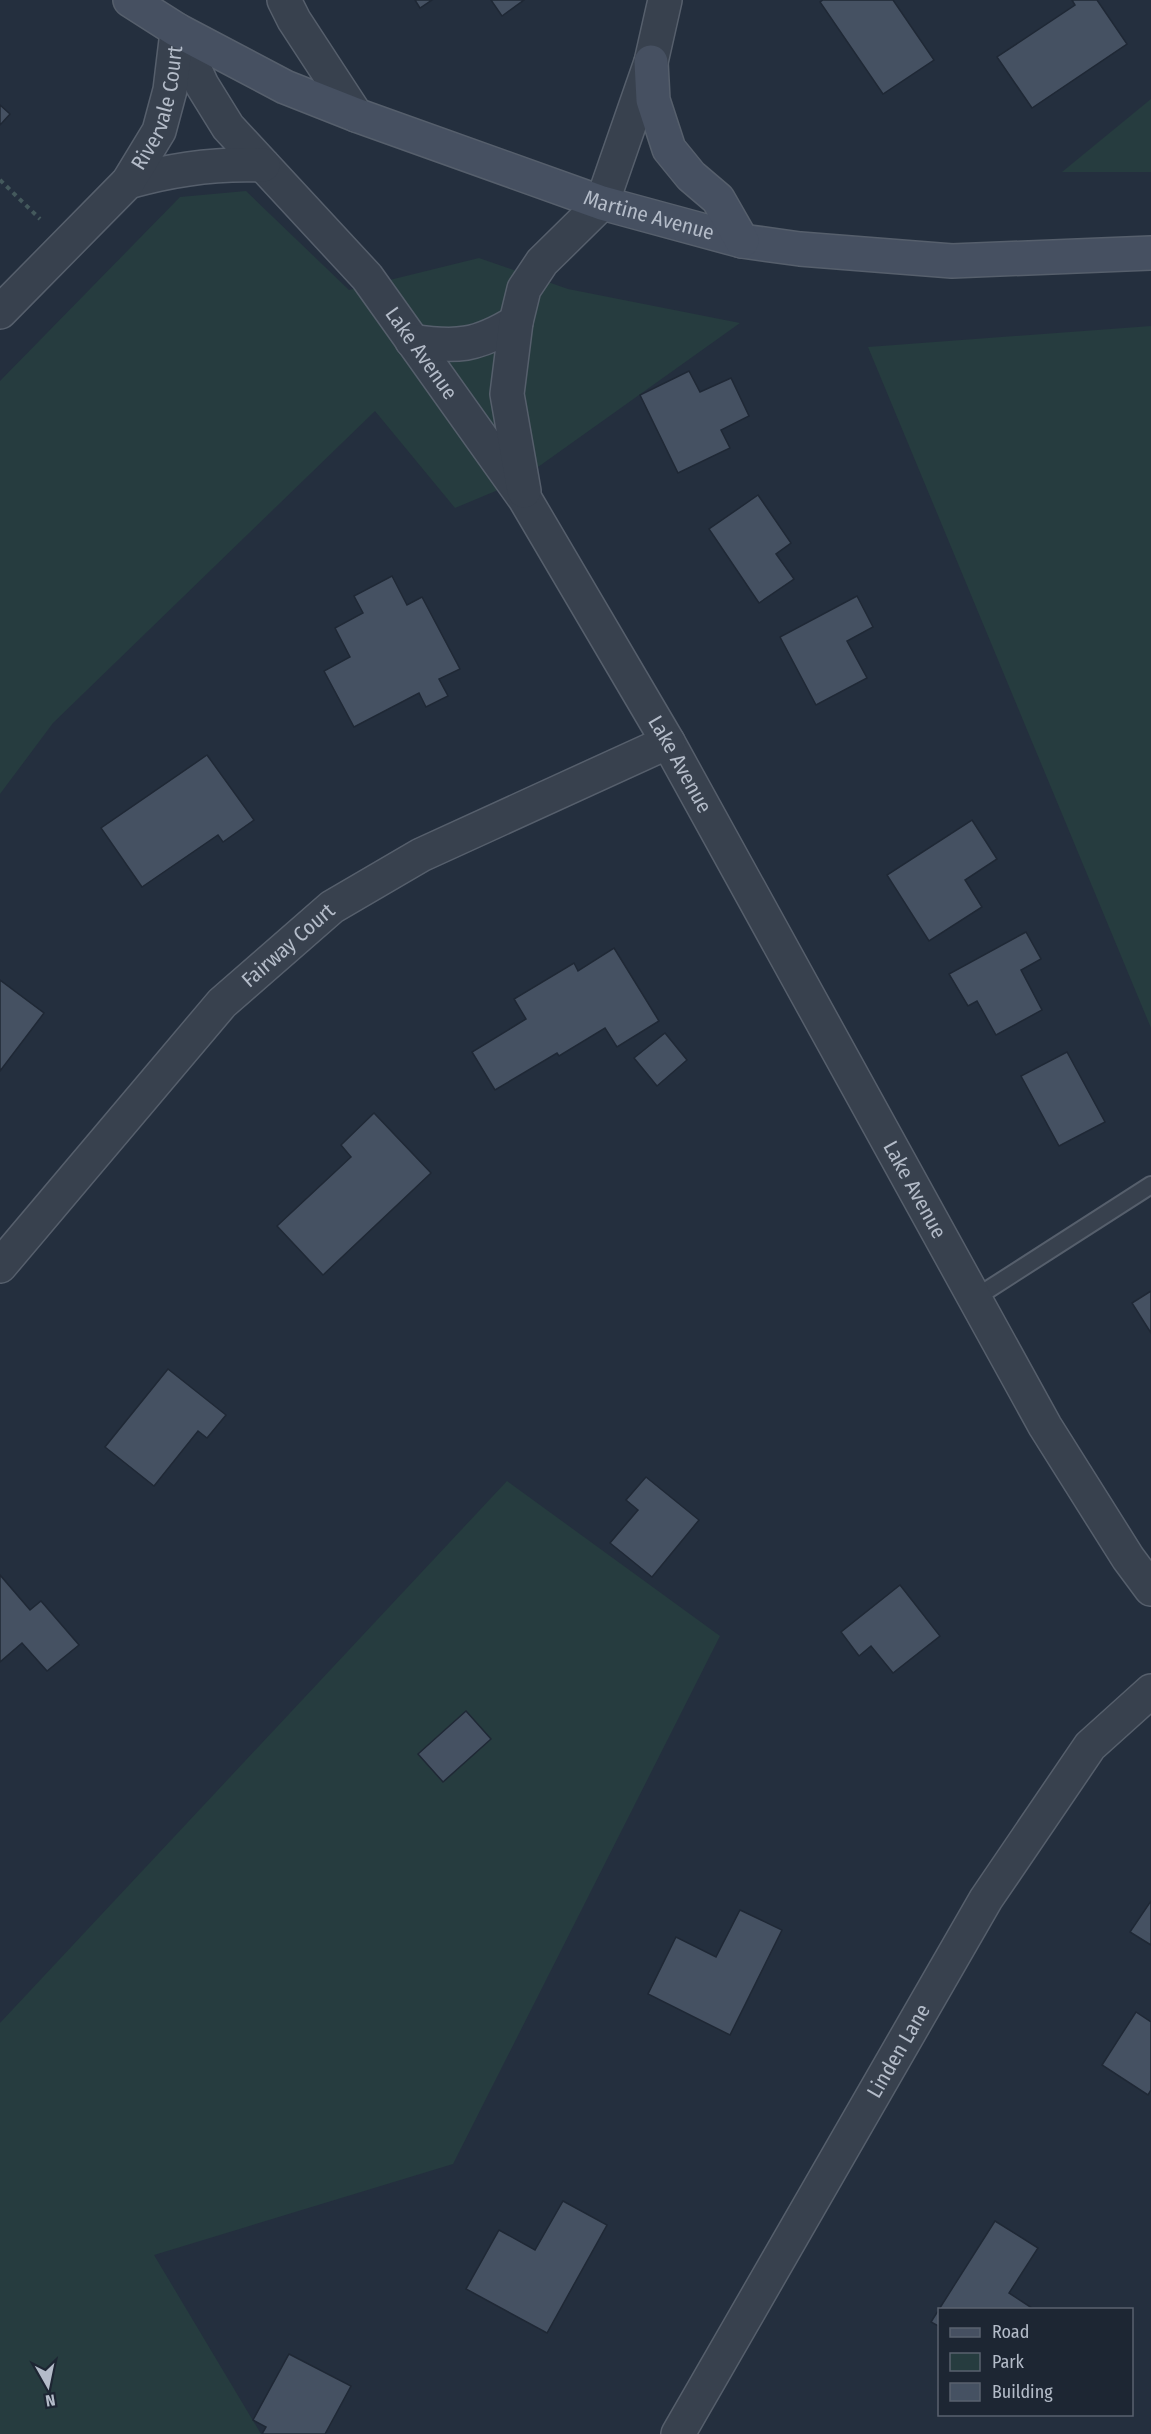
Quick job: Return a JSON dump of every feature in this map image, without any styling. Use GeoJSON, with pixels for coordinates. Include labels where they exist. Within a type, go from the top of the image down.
{"type":"FeatureCollection","features":[{"type":"Feature","properties":{"kind":"main road"},"geometry":{"type":"LineString","coordinates":[[130,0],[177,30]]}},
{"type":"Feature","properties":{"kind":"main road","name":"Martine Avenue"},"geometry":{"type":"LineString","coordinates":[[177,30],[276,83],[356,115],[602,203],[741,241],[800,249],[952,261],[1151,253]]}},
{"type":"Feature","properties":{"kind":"main road"},"geometry":{"type":"LineString","coordinates":[[651,62],[653,100],[669,149],[691,177],[718,199],[741,241]]}},
{"type":"Feature","properties":{"kind":"street"},"geometry":{"type":"LineString","coordinates":[[284,0],[294,20],[356,115]]}},
{"type":"Feature","properties":{"kind":"street"},"geometry":{"type":"LineString","coordinates":[[525,499],[507,394],[516,322],[524,289],[542,262],[602,203],[651,62],[665,0]]}},
{"type":"Feature","properties":{"kind":"street","name":"Lake Avenue"},"geometry":{"type":"LineString","coordinates":[[177,30],[202,85],[228,127],[367,277],[525,499],[668,742],[1045,1426],[1128,1558],[1151,1589]]}},
{"type":"Feature","properties":{"kind":"street","name":"Rivervale Court"},"geometry":{"type":"LineString","coordinates":[[0,312],[128,182],[159,131],[170,90],[177,30]]}},
{"type":"Feature","properties":{"kind":"street","name":"Rivervale Court"},"geometry":{"type":"LineString","coordinates":[[128,182],[193,166],[225,163],[263,165]]}},
{"type":"Feature","properties":{"kind":"street"},"geometry":{"type":"LineString","coordinates":[[412,341],[444,346],[473,343],[495,335],[516,322]]}},
{"type":"Feature","properties":{"kind":"street","name":"Fairway Court"},"geometry":{"type":"LineString","coordinates":[[0,1266],[222,1003],[332,907],[421,855],[668,742]]}},
{"type":"Feature","properties":{"kind":"street","name":"Linden Lane"},"geometry":{"type":"LineString","coordinates":[[678,2434],[986,1899],[1090,1746],[1151,1691]]}},
{"type":"Feature","properties":{"kind":"lane"},"geometry":{"type":"LineString","coordinates":[[975,1298],[1151,1185]]}},
{"type":"Feature","properties":{"kind":"path"},"geometry":{"type":"LineString","coordinates":[[0,180],[67,244]]}},
{"type":"Feature","properties":{"kind":"green space"},"geometry":{"type":"Polygon","coordinates":[[[1151,99],[1151,172],[1062,172],[1151,99]]]}},
{"type":"Feature","properties":{"kind":"green space"},"geometry":{"type":"Polygon","coordinates":[[[246,191],[349,290],[479,258],[568,289],[740,323],[517,482],[455,508],[375,411],[53,723],[0,794],[0,381],[180,197],[246,191]]]}},
{"type":"Feature","properties":{"kind":"green space"},"geometry":{"type":"Polygon","coordinates":[[[1151,326],[1151,1028],[868,347],[1151,326]]]}},
{"type":"Feature","properties":{"kind":"green space"},"geometry":{"type":"Polygon","coordinates":[[[507,1481],[720,1636],[453,2164],[154,2255],[261,2434],[0,2434],[0,2023],[507,1481]]]}},
{"type":"Feature","properties":{"kind":"building"},"geometry":{"type":"Polygon","coordinates":[[[415,0],[432,0],[420,8],[415,0]]]}},
{"type":"Feature","properties":{"kind":"building"},"geometry":{"type":"Polygon","coordinates":[[[491,0],[524,0],[502,16],[491,0]]]}},
{"type":"Feature","properties":{"kind":"building"},"geometry":{"type":"Polygon","coordinates":[[[823,0],[893,0],[934,60],[883,94],[820,2],[823,0]]]}},
{"type":"Feature","properties":{"kind":"building"},"geometry":{"type":"Polygon","coordinates":[[[1072,0],[1097,0],[1127,44],[1032,108],[997,57],[1075,5],[1072,0]]]}},
{"type":"Feature","properties":{"kind":"building"},"geometry":{"type":"Polygon","coordinates":[[[0,105],[10,114],[0,125],[0,105]]]}},
{"type":"Feature","properties":{"kind":"building"},"geometry":{"type":"Polygon","coordinates":[[[689,371],[700,392],[731,378],[749,416],[721,430],[730,448],[678,473],[640,395],[689,371]]]}},
{"type":"Feature","properties":{"kind":"building"},"geometry":{"type":"Polygon","coordinates":[[[758,495],[791,543],[776,554],[794,579],[759,603],[709,529],[758,495]]]}},
{"type":"Feature","properties":{"kind":"building"},"geometry":{"type":"Polygon","coordinates":[[[392,576],[407,605],[422,597],[460,669],[439,679],[448,696],[426,707],[419,693],[354,727],[324,671],[350,657],[335,628],[363,613],[354,596],[392,576]]]}},
{"type":"Feature","properties":{"kind":"building"},"geometry":{"type":"Polygon","coordinates":[[[857,596],[873,627],[847,641],[867,678],[816,705],[780,637],[857,596]]]}},
{"type":"Feature","properties":{"kind":"building"},"geometry":{"type":"Polygon","coordinates":[[[207,755],[254,820],[223,842],[218,835],[142,887],[101,828],[207,755]]]}},
{"type":"Feature","properties":{"kind":"building"},"geometry":{"type":"Polygon","coordinates":[[[972,820],[997,859],[965,880],[982,907],[929,941],[887,875],[972,820]]]}},
{"type":"Feature","properties":{"kind":"building"},"geometry":{"type":"Polygon","coordinates":[[[1026,932],[1041,959],[1021,970],[1042,1010],[996,1035],[977,1001],[968,1006],[949,974],[1026,932]]]}},
{"type":"Feature","properties":{"kind":"building"},"geometry":{"type":"Polygon","coordinates":[[[614,948],[659,1021],[617,1047],[605,1028],[559,1056],[557,1053],[495,1090],[472,1052],[526,1019],[514,999],[574,963],[578,971],[614,948]]]}},
{"type":"Feature","properties":{"kind":"building"},"geometry":{"type":"Polygon","coordinates":[[[0,980],[44,1013],[0,1071],[0,980]]]}},
{"type":"Feature","properties":{"kind":"building"},"geometry":{"type":"Polygon","coordinates":[[[665,1033],[687,1060],[657,1086],[634,1058],[665,1033]]]}},
{"type":"Feature","properties":{"kind":"building"},"geometry":{"type":"Polygon","coordinates":[[[1067,1052],[1105,1122],[1059,1146],[1021,1076],[1067,1052]]]}},
{"type":"Feature","properties":{"kind":"building"},"geometry":{"type":"Polygon","coordinates":[[[374,1113],[431,1173],[323,1275],[277,1226],[351,1157],[341,1145],[374,1113]]]}},
{"type":"Feature","properties":{"kind":"building"},"geometry":{"type":"Polygon","coordinates":[[[1151,1291],[1151,1333],[1132,1303],[1151,1291]]]}},
{"type":"Feature","properties":{"kind":"building"},"geometry":{"type":"Polygon","coordinates":[[[168,1369],[226,1415],[207,1438],[198,1431],[154,1486],[105,1447],[168,1369]]]}},
{"type":"Feature","properties":{"kind":"building"},"geometry":{"type":"Polygon","coordinates":[[[646,1477],[699,1520],[652,1577],[610,1543],[638,1510],[626,1500],[646,1477]]]}},
{"type":"Feature","properties":{"kind":"building"},"geometry":{"type":"Polygon","coordinates":[[[0,1575],[30,1610],[41,1601],[79,1645],[47,1671],[22,1643],[0,1662],[0,1575]]]}},
{"type":"Feature","properties":{"kind":"building"},"geometry":{"type":"Polygon","coordinates":[[[900,1585],[940,1636],[893,1673],[871,1646],[859,1656],[841,1632],[900,1585]]]}},
{"type":"Feature","properties":{"kind":"building"},"geometry":{"type":"Polygon","coordinates":[[[466,1711],[491,1739],[443,1782],[418,1754],[466,1711]]]}},
{"type":"Feature","properties":{"kind":"building"},"geometry":{"type":"Polygon","coordinates":[[[1151,1901],[1151,1945],[1130,1932],[1151,1901]]]}},
{"type":"Feature","properties":{"kind":"building"},"geometry":{"type":"Polygon","coordinates":[[[740,1910],[782,1930],[730,2035],[648,1994],[676,1937],[716,1957],[740,1910]]]}},
{"type":"Feature","properties":{"kind":"building"},"geometry":{"type":"Polygon","coordinates":[[[1136,2012],[1151,2022],[1151,2090],[1148,2095],[1102,2065],[1136,2012]]]}},
{"type":"Feature","properties":{"kind":"building"},"geometry":{"type":"Polygon","coordinates":[[[563,2201],[607,2225],[547,2333],[466,2289],[499,2230],[535,2250],[563,2201]]]}},
{"type":"Feature","properties":{"kind":"building"},"geometry":{"type":"Polygon","coordinates":[[[995,2221],[1038,2248],[1009,2293],[1032,2308],[940,2308],[995,2221]]]}},
{"type":"Feature","properties":{"kind":"building"},"geometry":{"type":"Polygon","coordinates":[[[938,2311],[938,2326],[931,2322],[938,2311]]]}},
{"type":"Feature","properties":{"kind":"building"},"geometry":{"type":"Polygon","coordinates":[[[289,2354],[351,2386],[325,2434],[262,2434],[266,2427],[253,2420],[289,2354]]]}}]}
